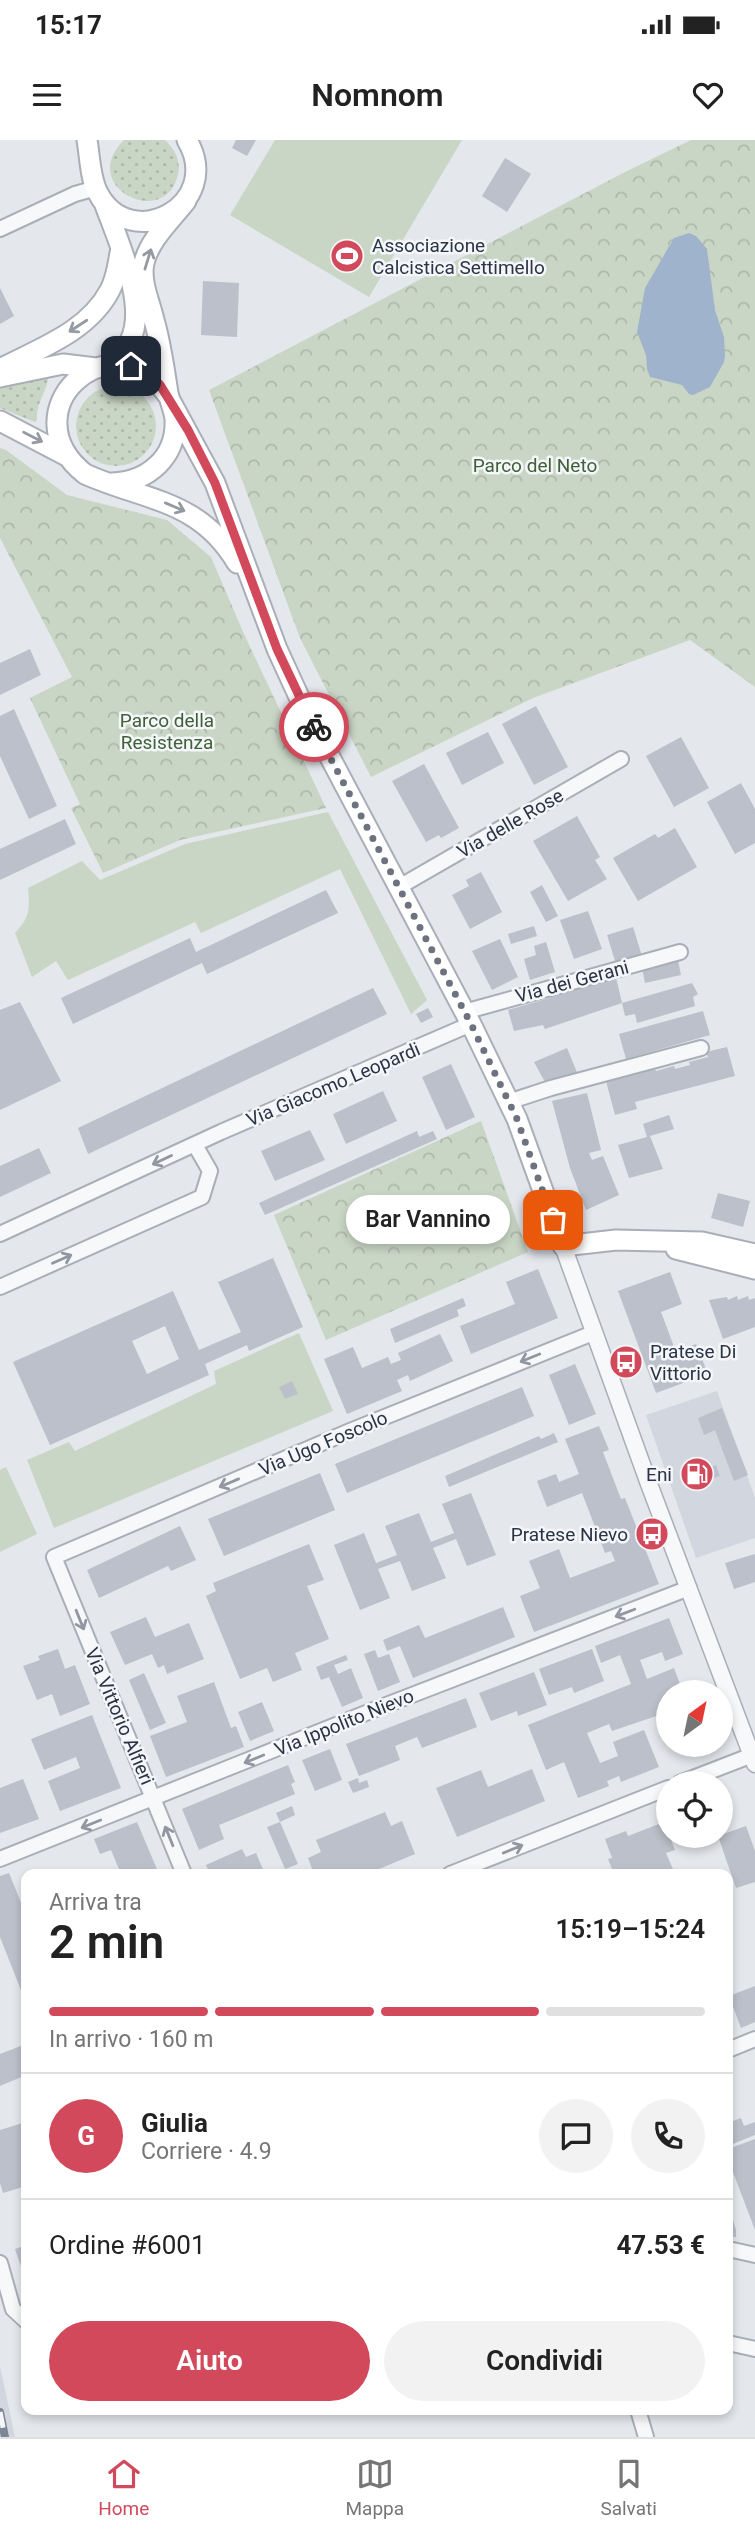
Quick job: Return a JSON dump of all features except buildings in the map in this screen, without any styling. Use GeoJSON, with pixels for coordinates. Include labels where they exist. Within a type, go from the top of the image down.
{"type":"FeatureCollection","features":[{"type":"Feature","properties":{"kind":"main road"},"geometry":{"type":"LineString","coordinates":[[65,455],[56,421],[62,398],[76,380],[102,366],[129,342],[136,322],[133,293],[121,247],[98,187],[87,140]]}},
{"type":"Feature","properties":{"kind":"main road"},"geometry":{"type":"LineString","coordinates":[[101,140],[95,152],[98,187],[124,217],[146,221],[161,219],[175,212],[186,201]]}},
{"type":"Feature","properties":{"kind":"main road"},"geometry":{"type":"LineString","coordinates":[[111,483],[140,478],[153,470],[164,459],[175,432],[175,417],[163,357],[144,282],[144,264],[151,247],[186,201],[196,178],[196,165],[188,140]]}},
{"type":"Feature","properties":{"kind":"main road"},"geometry":{"type":"LineString","coordinates":[[0,369],[82,325],[95,313],[111,288],[121,247]]}},
{"type":"Feature","properties":{"kind":"main road"},"geometry":{"type":"LineString","coordinates":[[0,377],[63,364],[120,364],[152,377],[170,399],[215,483],[254,591],[305,710],[468,1018],[509,1102],[528,1145],[563,1246],[615,1240],[655,1240],[702,1242],[755,1254]]}},
{"type":"Feature","properties":{"kind":"main road"},"geometry":{"type":"LineString","coordinates":[[0,421],[65,455],[85,474],[178,507],[192,515],[226,547],[254,591]]}},
{"type":"Feature","properties":{"kind":"main road"},"geometry":{"type":"LineString","coordinates":[[655,1240],[682,1251],[755,1269]]}},
{"type":"Feature","properties":{"kind":"street"},"geometry":{"type":"LineString","coordinates":[[0,229],[75,194],[98,187]]}},
{"type":"Feature","properties":{"kind":"street","name":"Via delle Rose"},"geometry":{"type":"LineString","coordinates":[[399,887],[621,759]]}},
{"type":"Feature","properties":{"kind":"street","name":"Via dei Gerani"},"geometry":{"type":"LineString","coordinates":[[468,1018],[680,952]]}},
{"type":"Feature","properties":{"kind":"street","name":"Via Giacomo Leopardi"},"geometry":{"type":"LineString","coordinates":[[0,1234],[468,1018]]}},
{"type":"Feature","properties":{"kind":"street"},"geometry":{"type":"LineString","coordinates":[[509,1102],[551,1088],[701,1048]]}},
{"type":"Feature","properties":{"kind":"street"},"geometry":{"type":"LineString","coordinates":[[0,1287],[202,1197],[210,1171],[195,1145]]}},
{"type":"Feature","properties":{"kind":"street"},"geometry":{"type":"LineString","coordinates":[[563,1246],[593,1333],[754,1758],[716,1771]]}},
{"type":"Feature","properties":{"kind":"street","name":"Via Ugo Foscolo"},"geometry":{"type":"LineString","coordinates":[[54,1557],[350,1431],[593,1333]]}},
{"type":"Feature","properties":{"kind":"street","name":"Via Vittorio Alfieri"},"geometry":{"type":"LineString","coordinates":[[54,1557],[182,1869]]}},
{"type":"Feature","properties":{"kind":"street","name":"Via Ippolito Nievo"},"geometry":{"type":"LineString","coordinates":[[0,1859],[689,1588]]}},
{"type":"Feature","properties":{"kind":"street"},"geometry":{"type":"LineString","coordinates":[[463,1869],[656,1793]]}},
{"type":"Feature","properties":{"kind":"street"},"geometry":{"type":"LineString","coordinates":[[733,2048],[755,2039]]}},
{"type":"Feature","properties":{"kind":"street"},"geometry":{"type":"LineString","coordinates":[[733,2250],[755,2255]]}},
{"type":"Feature","properties":{"kind":"street"},"geometry":{"type":"LineString","coordinates":[[0,2263],[13,2309],[21,2316]]}},
{"type":"Feature","properties":{"kind":"street"},"geometry":{"type":"LineString","coordinates":[[733,2344],[755,2348]]}},
{"type":"Feature","properties":{"kind":"street"},"geometry":{"type":"LineString","coordinates":[[639,2415],[646,2437]]}},
{"type":"Feature","properties":{"kind":"shaded area"},"geometry":{"type":"Polygon","coordinates":[[[717,1391],[755,1498],[755,1538],[696,1558],[646,1415],[717,1391]]]}},
{"type":"Feature","properties":{"kind":"shaded area"},"geometry":{"type":"Polygon","coordinates":[[[0,2366],[15,2437],[0,2437],[0,2366]]]}},
{"type":"Feature","properties":{"kind":"green space"},"geometry":{"type":"Polygon","coordinates":[[[124,140],[165,140],[169,144],[179,164],[178,174],[170,191],[158,199],[143,201],[128,196],[117,186],[110,173],[112,157],[124,140]]]}},
{"type":"Feature","properties":{"kind":"green space","name":"Associazione Calcistica Settimello"},"geometry":{"type":"Polygon","coordinates":[[[275,140],[462,140],[369,297],[230,215],[275,140]]]}},
{"type":"Feature","properties":{"kind":"green space","name":"Parco del Neto"},"geometry":{"type":"Polygon","coordinates":[[[691,140],[755,140],[755,687],[690,640],[533,698],[371,777],[300,638],[209,390],[691,140]]]}},
{"type":"Feature","properties":{"kind":"green space"},"geometry":{"type":"Polygon","coordinates":[[[48,376],[35,422],[0,408],[0,382],[48,376]]]}},
{"type":"Feature","properties":{"kind":"green space"},"geometry":{"type":"Polygon","coordinates":[[[116,386],[131,389],[144,398],[153,411],[156,426],[153,441],[144,454],[131,463],[116,466],[101,463],[88,454],[79,441],[76,426],[79,411],[88,398],[101,389],[116,386]]]}},
{"type":"Feature","properties":{"kind":"green space","name":"Parco della Resistenza"},"geometry":{"type":"Polygon","coordinates":[[[0,448],[67,495],[167,520],[211,557],[326,808],[180,840],[103,873],[71,808],[80,804],[30,698],[72,677],[0,538],[0,448]]]}},
{"type":"Feature","properties":{"kind":"green space"},"geometry":{"type":"Polygon","coordinates":[[[328,812],[427,1000],[411,1014],[340,869],[201,933],[195,922],[68,980],[56,961],[32,977],[15,933],[28,912],[28,888],[82,861],[100,880],[185,844],[328,812]]]}},
{"type":"Feature","properties":{"kind":"green space"},"geometry":{"type":"Polygon","coordinates":[[[481,1121],[528,1252],[326,1340],[274,1215],[481,1121]]]}},
{"type":"Feature","properties":{"kind":"green space"},"geometry":{"type":"Polygon","coordinates":[[[299,1333],[333,1411],[54,1528],[27,1460],[69,1442],[75,1451],[216,1384],[214,1371],[299,1333]]]}},
{"type":"Feature","properties":{"kind":"green space"},"geometry":{"type":"Polygon","coordinates":[[[6,1467],[37,1534],[0,1552],[0,1470],[6,1467]]]}},
{"type":"Feature","properties":{"kind":"water"},"geometry":{"type":"Polygon","coordinates":[[[689,233],[696,236],[707,249],[715,310],[724,337],[725,355],[710,387],[693,395],[682,385],[650,377],[646,355],[637,332],[645,288],[674,238],[689,233]]]}},
{"type":"Feature","properties":{"kind":"railway"},"geometry":{"type":"LineString","coordinates":[[0,2412],[5,2437]]}},
{"type":"Feature","properties":{"kind":"way so far"},"geometry":{"type":"LineString","coordinates":[[314,727],[471,1024],[528,1145],[553,1220]]}},
{"type":"Feature","properties":{"kind":"place","name":"Associazione Calcistica Settimello"},"geometry":{"type":"Point","coordinates":[347,256]}},
{"type":"Feature","properties":{"kind":"place","name":"Bar Vannino"},"geometry":{"type":"Point","coordinates":[553,1220]}},
{"type":"Feature","properties":{"kind":"place","name":"Pratese Di Vittorio"},"geometry":{"type":"Point","coordinates":[626,1362]}},
{"type":"Feature","properties":{"kind":"place","name":"Eni"},"geometry":{"type":"Point","coordinates":[697,1474]}},
{"type":"Feature","properties":{"kind":"place","name":"Pratese Nievo"},"geometry":{"type":"Point","coordinates":[652,1534]}},
{"type":"Feature","properties":{"kind":"route"},"geometry":{"type":"LineString","coordinates":[[131,366],[152,377],[160,385],[204,459],[277,649],[314,727]]}}]}
